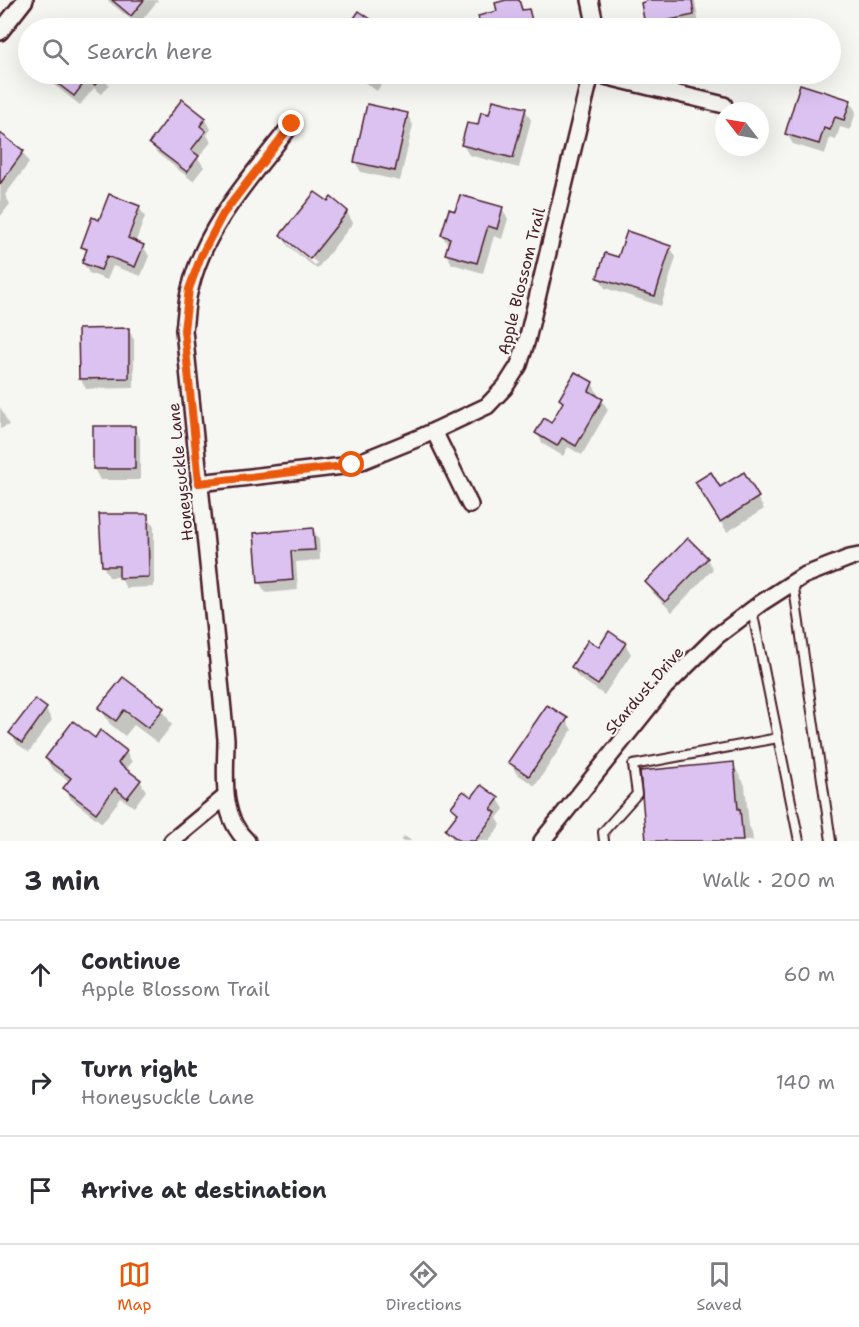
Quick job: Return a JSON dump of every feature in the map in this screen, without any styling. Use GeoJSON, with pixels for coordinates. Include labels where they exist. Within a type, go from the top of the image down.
{"type":"FeatureCollection","features":[{"type":"Feature","properties":{"kind":"street"},"geometry":{"type":"LineString","coordinates":[[0,32],[25,0]]}},
{"type":"Feature","properties":{"kind":"street"},"geometry":{"type":"LineString","coordinates":[[590,0],[594,18]]}},
{"type":"Feature","properties":{"kind":"street","name":"Apple Blossom Trail"},"geometry":{"type":"LineString","coordinates":[[199,483],[352,465],[487,406],[505,387],[519,365],[527,340],[589,84]]}},
{"type":"Feature","properties":{"kind":"street"},"geometry":{"type":"LineString","coordinates":[[637,84],[715,103]]}},
{"type":"Feature","properties":{"kind":"street","name":"Honeysuckle Lane"},"geometry":{"type":"LineString","coordinates":[[248,841],[240,835],[231,818],[225,797],[226,739],[184,330],[189,289],[201,256],[223,214],[292,124]]}},
{"type":"Feature","properties":{"kind":"street"},"geometry":{"type":"LineString","coordinates":[[434,431],[470,505]]}},
{"type":"Feature","properties":{"kind":"street","name":"Stardust Drive"},"geometry":{"type":"LineString","coordinates":[[542,841],[665,687],[717,636],[803,576],[859,556]]}},
{"type":"Feature","properties":{"kind":"street"},"geometry":{"type":"LineString","coordinates":[[172,841],[225,797]]}},
{"type":"Feature","properties":{"kind":"lane"},"geometry":{"type":"LineString","coordinates":[[793,582],[831,841]]}},
{"type":"Feature","properties":{"kind":"lane"},"geometry":{"type":"LineString","coordinates":[[752,610],[799,841]]}},
{"type":"Feature","properties":{"kind":"lane"},"geometry":{"type":"LineString","coordinates":[[604,841],[603,832],[637,794],[633,765],[778,738]]}},
{"type":"Feature","properties":{"kind":"building"},"geometry":{"type":"Polygon","coordinates":[[[112,0],[144,0],[131,16],[112,0]]]}},
{"type":"Feature","properties":{"kind":"building"},"geometry":{"type":"Polygon","coordinates":[[[519,0],[522,10],[529,9],[531,18],[478,18],[478,16],[497,11],[495,3],[519,0]]]}},
{"type":"Feature","properties":{"kind":"building"},"geometry":{"type":"Polygon","coordinates":[[[649,0],[692,0],[694,15],[679,18],[644,18],[641,3],[649,0]]]}},
{"type":"Feature","properties":{"kind":"building"},"geometry":{"type":"Polygon","coordinates":[[[359,11],[369,18],[354,18],[359,11]]]}},
{"type":"Feature","properties":{"kind":"building"},"geometry":{"type":"Polygon","coordinates":[[[58,84],[83,84],[74,96],[58,84]]]}},
{"type":"Feature","properties":{"kind":"building"},"geometry":{"type":"Polygon","coordinates":[[[800,84],[851,100],[844,120],[835,117],[830,130],[824,128],[819,144],[785,134],[800,84]]]}},
{"type":"Feature","properties":{"kind":"building"},"geometry":{"type":"Polygon","coordinates":[[[182,99],[206,118],[200,126],[206,131],[191,150],[199,156],[187,172],[149,143],[182,99]]]}},
{"type":"Feature","properties":{"kind":"building"},"geometry":{"type":"Polygon","coordinates":[[[493,100],[526,108],[513,158],[461,145],[467,123],[478,125],[481,112],[489,114],[493,100]]]}},
{"type":"Feature","properties":{"kind":"building"},"geometry":{"type":"Polygon","coordinates":[[[367,104],[408,113],[395,171],[354,162],[367,104]]]}},
{"type":"Feature","properties":{"kind":"building"},"geometry":{"type":"Polygon","coordinates":[[[0,133],[24,151],[0,184],[0,133]]]}},
{"type":"Feature","properties":{"kind":"building"},"geometry":{"type":"Polygon","coordinates":[[[315,192],[328,201],[331,197],[348,211],[310,259],[280,235],[315,192]]]}},
{"type":"Feature","properties":{"kind":"building"},"geometry":{"type":"Polygon","coordinates":[[[109,194],[140,206],[128,238],[144,245],[135,267],[107,256],[101,270],[82,263],[87,249],[81,247],[92,217],[99,220],[109,194]]]}},
{"type":"Feature","properties":{"kind":"building"},"geometry":{"type":"Polygon","coordinates":[[[460,195],[503,207],[497,229],[488,226],[477,263],[445,254],[450,238],[441,235],[449,209],[455,211],[460,195]]]}},
{"type":"Feature","properties":{"kind":"building"},"geometry":{"type":"Polygon","coordinates":[[[627,231],[671,246],[655,296],[597,278],[605,253],[618,257],[627,231]]]}},
{"type":"Feature","properties":{"kind":"building"},"geometry":{"type":"Polygon","coordinates":[[[129,328],[129,378],[79,379],[78,329],[129,328]]]}},
{"type":"Feature","properties":{"kind":"building"},"geometry":{"type":"Polygon","coordinates":[[[575,372],[593,382],[589,391],[603,399],[576,446],[562,438],[557,446],[535,433],[544,418],[551,423],[563,402],[559,399],[575,372]]]}},
{"type":"Feature","properties":{"kind":"building"},"geometry":{"type":"Polygon","coordinates":[[[93,426],[135,426],[135,469],[93,469],[93,426]]]}},
{"type":"Feature","properties":{"kind":"building"},"geometry":{"type":"Polygon","coordinates":[[[711,472],[720,487],[744,472],[759,497],[720,522],[695,482],[711,472]]]}},
{"type":"Feature","properties":{"kind":"building"},"geometry":{"type":"Polygon","coordinates":[[[99,514],[148,514],[149,577],[119,578],[119,566],[102,566],[99,514]]]}},
{"type":"Feature","properties":{"kind":"building"},"geometry":{"type":"Polygon","coordinates":[[[313,528],[315,550],[291,551],[293,580],[258,583],[254,533],[313,528]]]}},
{"type":"Feature","properties":{"kind":"building"},"geometry":{"type":"Polygon","coordinates":[[[688,538],[708,558],[665,602],[645,582],[688,538]]]}},
{"type":"Feature","properties":{"kind":"building"},"geometry":{"type":"Polygon","coordinates":[[[609,631],[626,643],[598,685],[571,667],[588,640],[599,647],[609,631]]]}},
{"type":"Feature","properties":{"kind":"building"},"geometry":{"type":"Polygon","coordinates":[[[123,677],[164,708],[148,728],[124,710],[116,721],[98,708],[123,677]]]}},
{"type":"Feature","properties":{"kind":"building"},"geometry":{"type":"Polygon","coordinates":[[[35,699],[47,708],[22,743],[9,733],[35,699]]]}},
{"type":"Feature","properties":{"kind":"building"},"geometry":{"type":"Polygon","coordinates":[[[547,705],[568,718],[529,776],[508,762],[547,705]]]}},
{"type":"Feature","properties":{"kind":"building"},"geometry":{"type":"Polygon","coordinates":[[[73,721],[95,738],[100,730],[127,751],[118,763],[141,780],[127,798],[115,788],[96,813],[63,788],[71,778],[45,758],[73,721]]]}},
{"type":"Feature","properties":{"kind":"building"},"geometry":{"type":"Polygon","coordinates":[[[734,762],[743,841],[646,841],[640,771],[734,762]]]}},
{"type":"Feature","properties":{"kind":"building"},"geometry":{"type":"Polygon","coordinates":[[[481,785],[499,798],[491,809],[496,813],[475,841],[460,841],[445,830],[458,813],[451,807],[463,791],[472,797],[481,785]]]}},
{"type":"Feature","properties":{"kind":"route"},"geometry":{"type":"LineString","coordinates":[[292,124],[223,214],[201,256],[189,289],[184,330],[199,483],[352,465]]}}]}
